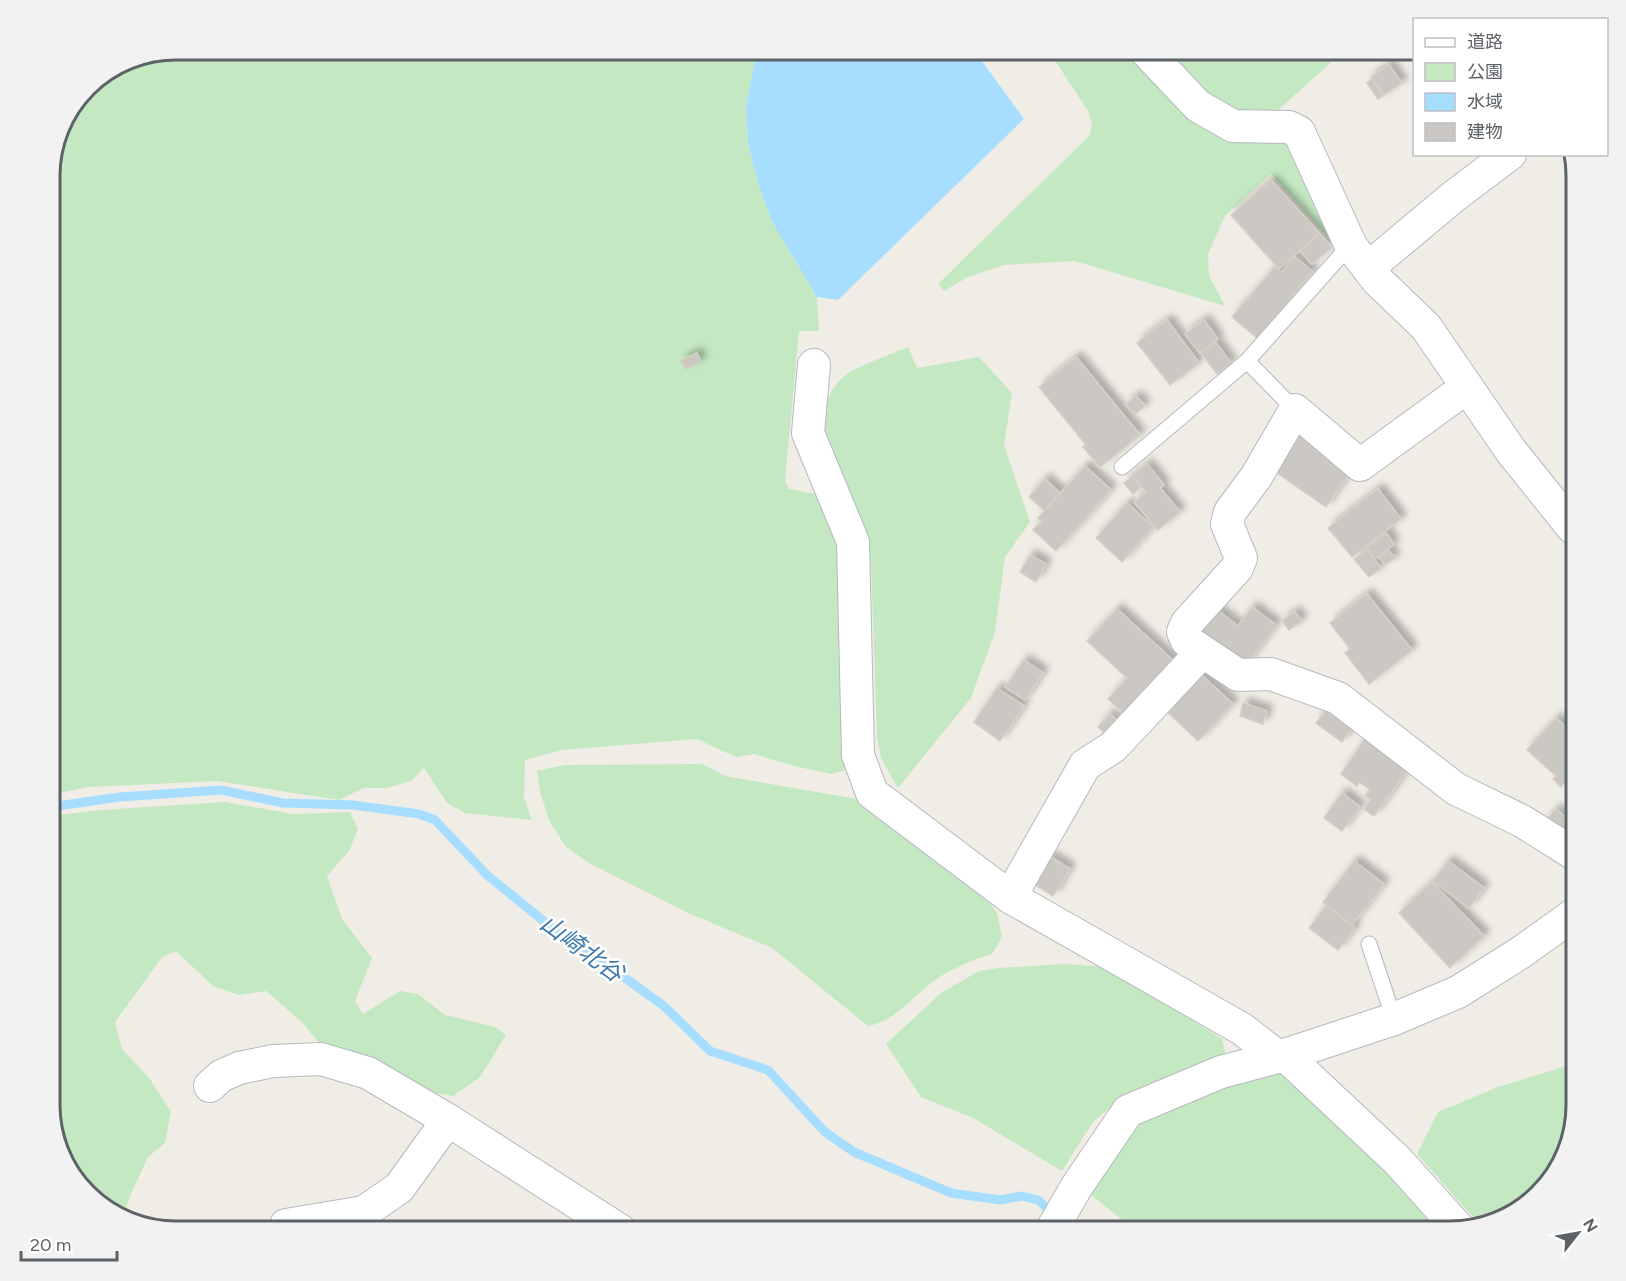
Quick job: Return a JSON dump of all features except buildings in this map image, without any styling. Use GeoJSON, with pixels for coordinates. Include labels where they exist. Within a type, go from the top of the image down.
{"type":"FeatureCollection","features":[{"type":"Feature","properties":{"kind":"street"},"geometry":{"type":"LineString","coordinates":[[1154,60],[1198,106],[1233,126],[1289,127],[1299,132],[1360,257],[1377,280],[1426,327],[1511,451],[1566,520]]}},
{"type":"Feature","properties":{"kind":"street"},"geometry":{"type":"LineString","coordinates":[[1360,257],[1453,197],[1507,156]]}},
{"type":"Feature","properties":{"kind":"street"},"geometry":{"type":"LineString","coordinates":[[814,365],[808,433],[853,542],[858,755],[872,793],[1010,897],[1242,1029],[1282,1056],[1398,1161],[1452,1221]]}},
{"type":"Feature","properties":{"kind":"street"},"geometry":{"type":"LineString","coordinates":[[1467,387],[1360,465],[1295,410],[1256,477],[1230,512],[1227,524],[1241,558],[1238,568],[1187,623],[1183,632],[1187,640],[1202,652],[1238,675],[1271,674],[1338,698],[1456,789],[1522,821],[1566,849]]}},
{"type":"Feature","properties":{"kind":"street"},"geometry":{"type":"LineString","coordinates":[[1010,897],[1085,765],[1113,747],[1202,652]]}},
{"type":"Feature","properties":{"kind":"street"},"geometry":{"type":"LineString","coordinates":[[1058,1221],[1077,1186],[1128,1111],[1221,1072],[1282,1056],[1394,1018],[1458,992],[1520,953],[1566,920]]}},
{"type":"Feature","properties":{"kind":"street"},"geometry":{"type":"LineString","coordinates":[[210,1086],[221,1076],[239,1068],[273,1061],[321,1059],[368,1073],[448,1120],[604,1221]]}},
{"type":"Feature","properties":{"kind":"street"},"geometry":{"type":"LineString","coordinates":[[310,1221],[364,1212],[399,1188],[448,1120]]}},
{"type":"Feature","properties":{"kind":"lane"},"geometry":{"type":"LineString","coordinates":[[1122,467],[1247,361],[1342,254],[1360,257]]}},
{"type":"Feature","properties":{"kind":"lane"},"geometry":{"type":"LineString","coordinates":[[1247,361],[1295,410]]}},
{"type":"Feature","properties":{"kind":"lane"},"geometry":{"type":"LineString","coordinates":[[1369,944],[1394,1018]]}},
{"type":"Feature","properties":{"kind":"green space"},"geometry":{"type":"Polygon","coordinates":[[[169,60],[755,60],[746,106],[748,143],[757,180],[772,222],[817,297],[819,331],[799,331],[785,481],[789,489],[816,494],[822,500],[838,540],[848,757],[846,770],[832,774],[754,754],[736,757],[697,739],[561,750],[525,760],[524,798],[532,820],[465,813],[447,803],[424,768],[411,781],[387,788],[363,788],[339,800],[217,781],[88,787],[60,793],[60,169],[62,153],[69,132],[76,118],[94,94],[105,84],[132,69],[153,62],[169,60]]]}},
{"type":"Feature","properties":{"kind":"green space"},"geometry":{"type":"Polygon","coordinates":[[[1055,60],[1145,60],[1193,111],[1290,134],[1335,245],[1271,174],[1225,216],[1208,254],[1209,276],[1225,306],[1075,261],[1004,265],[968,277],[944,291],[938,284],[1090,135],[1092,123],[1088,111],[1055,60]]]}},
{"type":"Feature","properties":{"kind":"green space"},"geometry":{"type":"Polygon","coordinates":[[[1169,60],[1334,60],[1267,120],[1235,117],[1169,60]]]}},
{"type":"Feature","properties":{"kind":"green space"},"geometry":{"type":"Polygon","coordinates":[[[908,347],[917,368],[979,357],[1012,393],[1004,445],[1030,522],[1005,557],[995,632],[971,698],[898,788],[881,758],[877,736],[871,563],[866,533],[826,437],[825,412],[829,396],[844,376],[908,347]]]}},
{"type":"Feature","properties":{"kind":"green space"},"geometry":{"type":"Polygon","coordinates":[[[702,764],[725,776],[857,799],[979,889],[997,913],[1002,937],[992,954],[953,969],[897,1012],[868,1026],[772,948],[688,913],[587,862],[565,846],[549,820],[540,792],[537,771],[565,765],[702,764]]]}},
{"type":"Feature","properties":{"kind":"green space"},"geometry":{"type":"Polygon","coordinates":[[[225,802],[293,814],[350,812],[358,829],[349,851],[327,876],[342,919],[372,958],[355,1001],[363,1014],[400,991],[418,994],[445,1015],[495,1027],[506,1035],[480,1077],[453,1096],[413,1089],[323,1048],[302,1022],[266,991],[239,995],[213,986],[176,951],[162,957],[115,1022],[122,1049],[150,1079],[171,1112],[165,1143],[148,1157],[126,1209],[105,1197],[84,1176],[76,1163],[64,1135],[60,1112],[60,815],[225,802]]]}},
{"type":"Feature","properties":{"kind":"green space"},"geometry":{"type":"Polygon","coordinates":[[[1064,964],[1107,967],[1222,1039],[1227,1060],[1155,1081],[1127,1093],[1093,1122],[1062,1171],[973,1118],[921,1097],[886,1044],[941,993],[979,971],[1064,964]]]}},
{"type":"Feature","properties":{"kind":"green space"},"geometry":{"type":"Polygon","coordinates":[[[1566,1066],[1565,1120],[1554,1156],[1532,1187],[1501,1209],[1474,1219],[1417,1154],[1438,1112],[1498,1087],[1566,1066]]]}},
{"type":"Feature","properties":{"kind":"green space"},"geometry":{"type":"Polygon","coordinates":[[[1270,1071],[1291,1077],[1383,1164],[1436,1221],[1124,1221],[1089,1193],[1132,1129],[1157,1113],[1270,1071]]]}},
{"type":"Feature","properties":{"kind":"water"},"geometry":{"type":"Polygon","coordinates":[[[755,60],[981,60],[1024,119],[838,300],[817,297],[772,222],[757,180],[748,143],[746,106],[755,60]]]}},
{"type":"Feature","properties":{"kind":"waterway","name":"山崎北谷"},"geometry":{"type":"LineString","coordinates":[[60,806],[120,797],[221,790],[283,803],[353,805],[419,814],[435,820],[487,875],[573,945],[593,955],[664,1006],[710,1051],[768,1070],[825,1132],[854,1152],[951,1193],[1000,1200],[1022,1196],[1038,1200],[1061,1221]]}}]}
